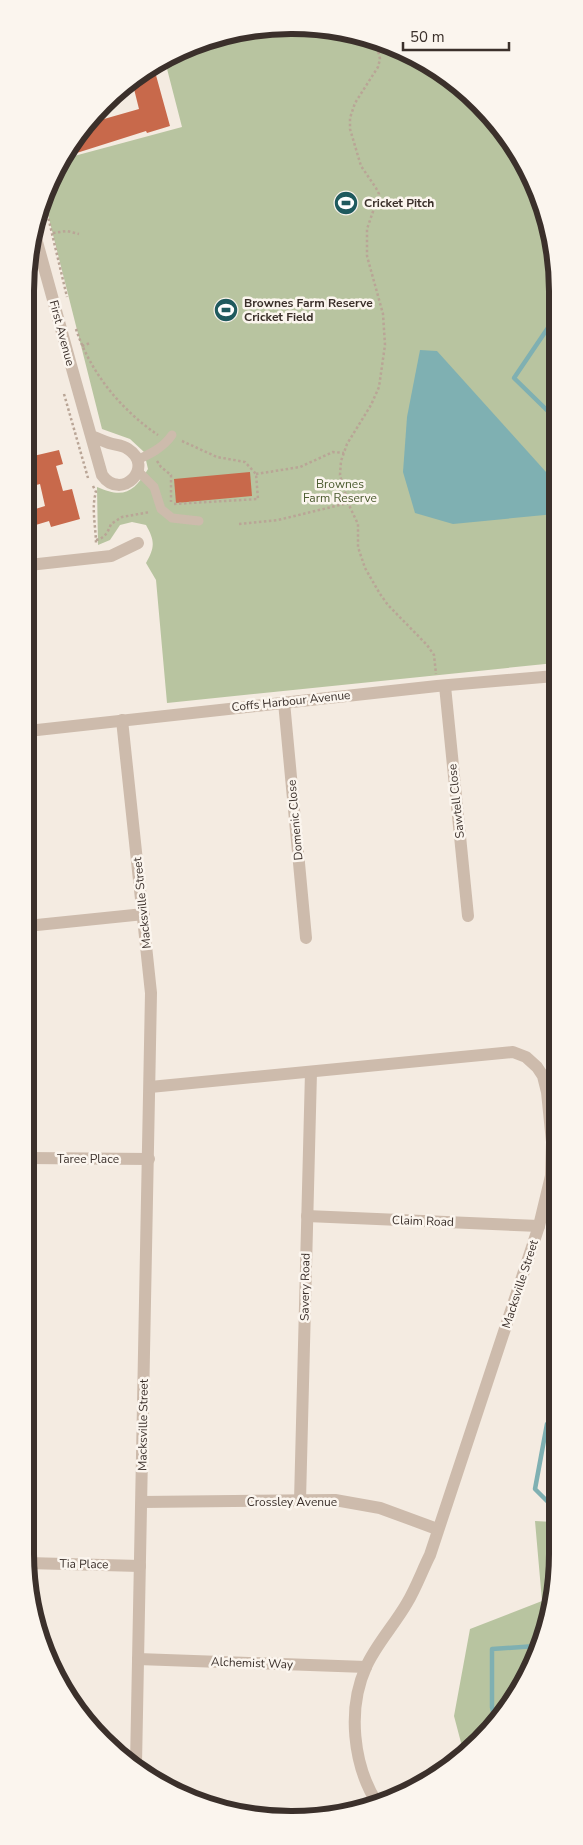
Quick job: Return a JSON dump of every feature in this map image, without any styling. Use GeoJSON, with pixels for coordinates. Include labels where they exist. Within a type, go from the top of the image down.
{"type":"FeatureCollection","features":[{"type":"Feature","properties":{"kind":"street","name":"First Avenue"},"geometry":{"type":"LineString","coordinates":[[38,246],[102,475],[105,479],[120,485],[127,484],[138,466]]}},
{"type":"Feature","properties":{"kind":"street"},"geometry":{"type":"LineString","coordinates":[[91,436],[127,448],[138,466]]}},
{"type":"Feature","properties":{"kind":"street"},"geometry":{"type":"LineString","coordinates":[[34,564],[111,556],[138,543]]}},
{"type":"Feature","properties":{"kind":"street","name":"Coffs Harbour Avenue"},"geometry":{"type":"LineString","coordinates":[[34,730],[284,702],[549,677]]}},
{"type":"Feature","properties":{"kind":"street","name":"Sawtell Close"},"geometry":{"type":"LineString","coordinates":[[445,686],[468,916]]}},
{"type":"Feature","properties":{"kind":"street","name":"Domenic Close"},"geometry":{"type":"LineString","coordinates":[[284,702],[306,938]]}},
{"type":"Feature","properties":{"kind":"street","name":"Macksville Street"},"geometry":{"type":"LineString","coordinates":[[122,720],[151,993],[136,1759]]}},
{"type":"Feature","properties":{"kind":"street"},"geometry":{"type":"LineString","coordinates":[[34,925],[144,914]]}},
{"type":"Feature","properties":{"kind":"street","name":"Macksville Street"},"geometry":{"type":"LineString","coordinates":[[150,1086],[513,1052],[526,1057],[537,1067],[543,1076],[549,1112]]}},
{"type":"Feature","properties":{"kind":"street","name":"Savery Road"},"geometry":{"type":"LineString","coordinates":[[300,1502],[311,1072]]}},
{"type":"Feature","properties":{"kind":"street","name":"Taree Place"},"geometry":{"type":"LineString","coordinates":[[34,1158],[149,1159]]}},
{"type":"Feature","properties":{"kind":"street","name":"Macksville Street"},"geometry":{"type":"LineString","coordinates":[[374,1798],[369,1789],[355,1738],[358,1695],[366,1666],[408,1602],[430,1555],[437,1529],[539,1226],[549,1184]]}},
{"type":"Feature","properties":{"kind":"street","name":"Claim Road"},"geometry":{"type":"LineString","coordinates":[[307,1216],[539,1226]]}},
{"type":"Feature","properties":{"kind":"street","name":"Crossley Avenue"},"geometry":{"type":"LineString","coordinates":[[142,1502],[300,1502],[336,1500],[380,1508],[437,1529]]}},
{"type":"Feature","properties":{"kind":"street","name":"Tia Place"},"geometry":{"type":"LineString","coordinates":[[34,1563],[140,1566]]}},
{"type":"Feature","properties":{"kind":"street","name":"Alchemist Way"},"geometry":{"type":"LineString","coordinates":[[138,1659],[366,1666]]}},
{"type":"Feature","properties":{"kind":"lane"},"geometry":{"type":"LineString","coordinates":[[170,438],[138,466],[154,487],[161,509],[172,518],[199,521]]}},
{"type":"Feature","properties":{"kind":"path"},"geometry":{"type":"LineString","coordinates":[[377,48],[380,59],[378,67],[355,103],[350,118],[350,129],[362,166],[379,194],[367,229],[367,256],[383,314],[385,345],[379,388],[347,444],[341,461],[340,475],[348,503],[358,524],[358,547],[365,568],[388,605],[427,645],[434,655],[436,674]]}},
{"type":"Feature","properties":{"kind":"path"},"geometry":{"type":"LineString","coordinates":[[47,210],[69,303]]}},
{"type":"Feature","properties":{"kind":"path"},"geometry":{"type":"LineString","coordinates":[[53,233],[66,231],[79,234]]}},
{"type":"Feature","properties":{"kind":"path"},"geometry":{"type":"LineString","coordinates":[[74,321],[79,339],[92,366],[113,395],[143,425],[217,457],[245,462],[256,474],[258,499],[171,504],[171,475],[161,467],[152,453]]}},
{"type":"Feature","properties":{"kind":"path"},"geometry":{"type":"LineString","coordinates":[[64,394],[85,471],[96,492],[93,502],[96,548]]}},
{"type":"Feature","properties":{"kind":"path"},"geometry":{"type":"LineString","coordinates":[[256,474],[300,467],[333,452],[344,453]]}},
{"type":"Feature","properties":{"kind":"path"},"geometry":{"type":"LineString","coordinates":[[240,524],[278,520],[348,503]]}},
{"type":"Feature","properties":{"kind":"path"},"geometry":{"type":"LineString","coordinates":[[96,540],[104,537],[111,524],[122,517],[154,512]]}},
{"type":"Feature","properties":{"kind":"green space","name":"Brownes Farm Reserve"},"geometry":{"type":"Polygon","coordinates":[[[275,34],[308,34],[342,39],[374,47],[420,68],[435,77],[474,109],[506,148],[523,178],[536,209],[544,241],[549,275],[549,664],[167,703],[156,580],[146,563],[153,544],[149,531],[146,525],[132,522],[120,525],[110,540],[98,545],[97,487],[106,491],[121,493],[133,488],[148,469],[144,452],[130,439],[102,429],[47,210],[60,178],[72,157],[182,127],[166,66],[209,47],[241,39],[275,34]]]}},
{"type":"Feature","properties":{"kind":"green space"},"geometry":{"type":"Polygon","coordinates":[[[535,1521],[549,1522],[549,1570],[544,1604],[536,1636],[526,1662],[523,1662],[523,1667],[506,1697],[474,1736],[462,1746],[454,1716],[470,1629],[542,1601],[535,1521]]]}},
{"type":"Feature","properties":{"kind":"water"},"geometry":{"type":"Polygon","coordinates":[[[420,350],[437,351],[549,475],[549,515],[453,524],[415,513],[403,472],[407,417],[420,350]]]}},
{"type":"Feature","properties":{"kind":"building"},"geometry":{"type":"Polygon","coordinates":[[[155,73],[170,126],[147,133],[146,131],[73,154],[99,120],[139,109],[134,88],[155,73]]]}},
{"type":"Feature","properties":{"kind":"building"},"geometry":{"type":"Polygon","coordinates":[[[59,450],[63,464],[56,466],[63,491],[72,489],[80,519],[51,527],[49,521],[34,526],[34,509],[45,506],[40,484],[34,486],[34,456],[59,450]]]}},
{"type":"Feature","properties":{"kind":"building"},"geometry":{"type":"Polygon","coordinates":[[[250,472],[252,496],[176,503],[174,479],[250,472]]]}},
{"type":"Feature","properties":{"kind":"waterway"},"geometry":{"type":"LineString","coordinates":[[549,326],[514,378],[549,412]]}},
{"type":"Feature","properties":{"kind":"waterway"},"geometry":{"type":"LineString","coordinates":[[549,1421],[535,1489],[549,1503]]}},
{"type":"Feature","properties":{"kind":"waterway"},"geometry":{"type":"LineString","coordinates":[[493,1713],[492,1649],[532,1646]]}},
{"type":"Feature","properties":{"kind":"place","name":"Cricket Pitch"},"geometry":{"type":"Point","coordinates":[346,203]}},
{"type":"Feature","properties":{"kind":"place","name":"Brownes Farm Reserve Cricket Field"},"geometry":{"type":"Point","coordinates":[226,310]}}]}
